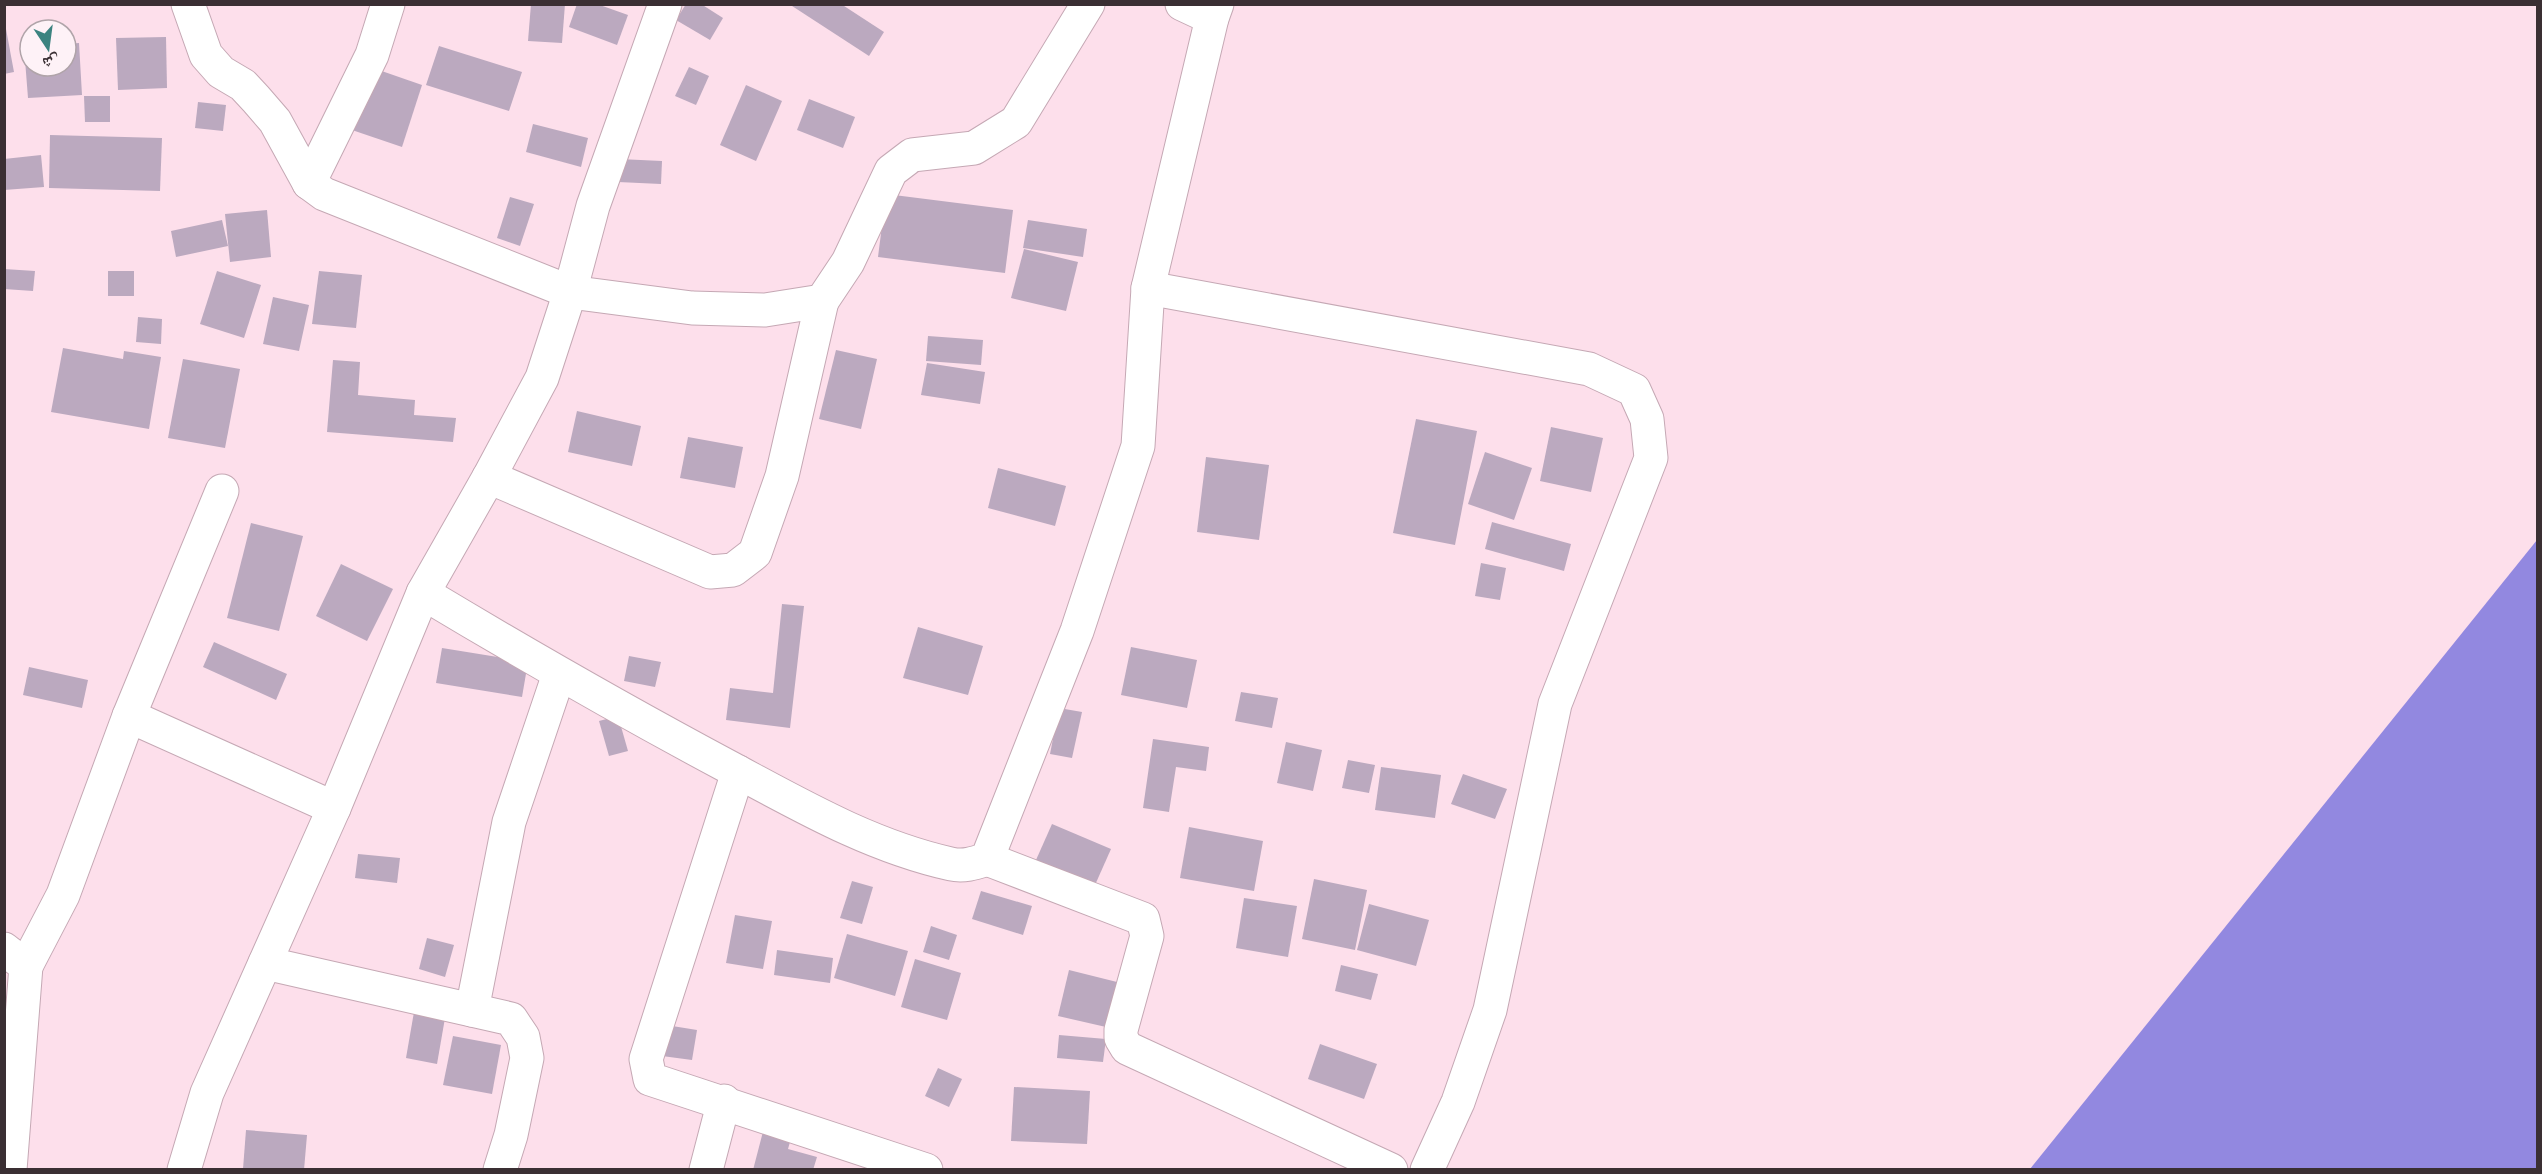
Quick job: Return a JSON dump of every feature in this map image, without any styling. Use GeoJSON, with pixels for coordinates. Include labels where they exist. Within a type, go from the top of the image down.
{"type":"FeatureCollection","features":[{"type":"Feature","properties":{"kind":"street"},"geometry":{"type":"LineString","coordinates":[[188,4],[206,56],[221,72],[243,86],[275,121],[309,183],[324,194],[570,292],[692,308],[765,310],[822,301]]}},
{"type":"Feature","properties":{"kind":"street"},"geometry":{"type":"LineString","coordinates":[[309,183],[372,55],[388,4]]}},
{"type":"Feature","properties":{"kind":"street"},"geometry":{"type":"LineString","coordinates":[[184,1170],[207,1093],[334,808],[423,593],[542,378],[570,292],[593,206],[665,4]]}},
{"type":"Feature","properties":{"kind":"street"},"geometry":{"type":"LineString","coordinates":[[489,477],[711,572],[733,570],[755,553],[782,476],[822,301],[848,262],[891,171],[912,155],[974,148],[1017,122],[1088,4]]}},
{"type":"Feature","properties":{"kind":"street"},"geometry":{"type":"LineString","coordinates":[[987,859],[1077,631],[1138,446],[1148,288],[1214,11],[1182,4]]}},
{"type":"Feature","properties":{"kind":"street"},"geometry":{"type":"LineString","coordinates":[[1148,288],[1589,369],[1634,390],[1647,419],[1651,458],[1555,704],[1490,1010],[1458,1102],[1427,1170]]}},
{"type":"Feature","properties":{"kind":"street"},"geometry":{"type":"LineString","coordinates":[[10,1170],[15,957],[63,895],[129,716],[222,491]]}},
{"type":"Feature","properties":{"kind":"street"},"geometry":{"type":"LineString","coordinates":[[423,593],[559,674],[823,819],[874,840],[952,864],[967,865],[987,859],[1143,919],[1147,936],[1121,1030],[1121,1038],[1127,1048],[1391,1170]]}},
{"type":"Feature","properties":{"kind":"street"},"geometry":{"type":"LineString","coordinates":[[472,1010],[509,822],[559,674]]}},
{"type":"Feature","properties":{"kind":"street"},"geometry":{"type":"LineString","coordinates":[[129,716],[334,808]]}},
{"type":"Feature","properties":{"kind":"street"},"geometry":{"type":"LineString","coordinates":[[738,772],[646,1059],[650,1079],[724,1101],[926,1170]]}},
{"type":"Feature","properties":{"kind":"street"},"geometry":{"type":"LineString","coordinates":[[265,963],[511,1019],[523,1037],[527,1058],[511,1135],[500,1170]]}},
{"type":"Feature","properties":{"kind":"street"},"geometry":{"type":"LineString","coordinates":[[706,1170],[724,1101]]}},
{"type":"Feature","properties":{"kind":"shaded area"},"geometry":{"type":"Polygon","coordinates":[[[2537,540],[2537,1169],[2030,1169],[2537,540]]]}},
{"type":"Feature","properties":{"kind":"building"},"geometry":{"type":"Polygon","coordinates":[[[531,4],[565,4],[562,43],[528,41],[531,4]]]}},
{"type":"Feature","properties":{"kind":"building"},"geometry":{"type":"Polygon","coordinates":[[[577,4],[597,4],[628,15],[617,45],[569,27],[577,4]]]}},
{"type":"Feature","properties":{"kind":"building"},"geometry":{"type":"Polygon","coordinates":[[[686,4],[701,4],[723,18],[710,40],[676,20],[686,4]]]}},
{"type":"Feature","properties":{"kind":"building"},"geometry":{"type":"Polygon","coordinates":[[[789,4],[841,4],[884,32],[869,56],[789,4]]]}},
{"type":"Feature","properties":{"kind":"building"},"geometry":{"type":"Polygon","coordinates":[[[6,29],[14,72],[4,74],[4,30],[6,29]]]}},
{"type":"Feature","properties":{"kind":"building"},"geometry":{"type":"Polygon","coordinates":[[[166,37],[167,88],[118,90],[116,38],[166,37]]]}},
{"type":"Feature","properties":{"kind":"building"},"geometry":{"type":"Polygon","coordinates":[[[78,43],[82,95],[28,98],[26,78],[78,78],[78,43]]]}},
{"type":"Feature","properties":{"kind":"building"},"geometry":{"type":"Polygon","coordinates":[[[439,46],[522,72],[509,111],[426,85],[439,46]]]}},
{"type":"Feature","properties":{"kind":"building"},"geometry":{"type":"Polygon","coordinates":[[[689,67],[709,76],[696,105],[675,96],[689,67]]]}},
{"type":"Feature","properties":{"kind":"building"},"geometry":{"type":"Polygon","coordinates":[[[373,68],[422,85],[402,147],[352,130],[373,68]]]}},
{"type":"Feature","properties":{"kind":"building"},"geometry":{"type":"Polygon","coordinates":[[[746,85],[782,101],[756,161],[720,145],[746,85]]]}},
{"type":"Feature","properties":{"kind":"building"},"geometry":{"type":"Polygon","coordinates":[[[84,96],[110,96],[110,122],[85,122],[84,96]]]}},
{"type":"Feature","properties":{"kind":"building"},"geometry":{"type":"Polygon","coordinates":[[[809,99],[855,117],[843,148],[797,130],[809,99]]]}},
{"type":"Feature","properties":{"kind":"building"},"geometry":{"type":"Polygon","coordinates":[[[198,102],[226,105],[223,131],[195,128],[198,102]]]}},
{"type":"Feature","properties":{"kind":"building"},"geometry":{"type":"Polygon","coordinates":[[[533,124],[588,138],[581,167],[526,152],[533,124]]]}},
{"type":"Feature","properties":{"kind":"building"},"geometry":{"type":"Polygon","coordinates":[[[50,135],[162,138],[160,191],[49,188],[50,135]]]}},
{"type":"Feature","properties":{"kind":"building"},"geometry":{"type":"Polygon","coordinates":[[[41,155],[44,187],[4,190],[4,159],[41,155]]]}},
{"type":"Feature","properties":{"kind":"building"},"geometry":{"type":"Polygon","coordinates":[[[619,159],[662,161],[661,184],[618,182],[619,159]]]}},
{"type":"Feature","properties":{"kind":"building"},"geometry":{"type":"Polygon","coordinates":[[[886,194],[1013,210],[1005,273],[878,257],[886,194]]]}},
{"type":"Feature","properties":{"kind":"building"},"geometry":{"type":"Polygon","coordinates":[[[510,197],[534,204],[520,246],[497,238],[510,197]]]}},
{"type":"Feature","properties":{"kind":"building"},"geometry":{"type":"Polygon","coordinates":[[[267,210],[271,257],[230,262],[225,214],[267,210]]]}},
{"type":"Feature","properties":{"kind":"building"},"geometry":{"type":"Polygon","coordinates":[[[222,220],[228,246],[176,257],[171,231],[222,220]]]}},
{"type":"Feature","properties":{"kind":"building"},"geometry":{"type":"Polygon","coordinates":[[[1028,220],[1087,229],[1083,257],[1023,248],[1028,220]]]}},
{"type":"Feature","properties":{"kind":"building"},"geometry":{"type":"Polygon","coordinates":[[[1024,249],[1078,262],[1066,311],[1011,298],[1024,249]]]}},
{"type":"Feature","properties":{"kind":"building"},"geometry":{"type":"Polygon","coordinates":[[[4,269],[35,271],[33,291],[4,289],[4,269]]]}},
{"type":"Feature","properties":{"kind":"building"},"geometry":{"type":"Polygon","coordinates":[[[108,271],[134,271],[134,296],[108,296],[108,271]]]}},
{"type":"Feature","properties":{"kind":"building"},"geometry":{"type":"Polygon","coordinates":[[[217,271],[261,285],[244,338],[200,324],[217,271]]]}},
{"type":"Feature","properties":{"kind":"building"},"geometry":{"type":"Polygon","coordinates":[[[319,271],[362,275],[356,328],[312,324],[319,271]]]}},
{"type":"Feature","properties":{"kind":"building"},"geometry":{"type":"Polygon","coordinates":[[[273,297],[309,305],[299,351],[263,344],[273,297]]]}},
{"type":"Feature","properties":{"kind":"building"},"geometry":{"type":"Polygon","coordinates":[[[138,317],[162,319],[161,344],[136,342],[138,317]]]}},
{"type":"Feature","properties":{"kind":"building"},"geometry":{"type":"Polygon","coordinates":[[[928,336],[983,340],[981,365],[926,361],[928,336]]]}},
{"type":"Feature","properties":{"kind":"building"},"geometry":{"type":"Polygon","coordinates":[[[63,348],[123,359],[124,351],[161,357],[149,429],[51,412],[63,348]]]}},
{"type":"Feature","properties":{"kind":"building"},"geometry":{"type":"Polygon","coordinates":[[[836,350],[877,359],[861,429],[819,419],[836,350]]]}},
{"type":"Feature","properties":{"kind":"building"},"geometry":{"type":"Polygon","coordinates":[[[183,359],[240,369],[225,448],[168,438],[183,359]]]}},
{"type":"Feature","properties":{"kind":"building"},"geometry":{"type":"Polygon","coordinates":[[[333,360],[360,362],[358,395],[415,400],[414,415],[456,418],[453,442],[327,432],[333,360]]]}},
{"type":"Feature","properties":{"kind":"building"},"geometry":{"type":"Polygon","coordinates":[[[927,363],[985,372],[980,404],[921,395],[927,363]]]}},
{"type":"Feature","properties":{"kind":"building"},"geometry":{"type":"Polygon","coordinates":[[[577,411],[641,426],[632,466],[568,452],[577,411]]]}},
{"type":"Feature","properties":{"kind":"building"},"geometry":{"type":"Polygon","coordinates":[[[1416,419],[1477,431],[1455,545],[1393,533],[1416,419]]]}},
{"type":"Feature","properties":{"kind":"building"},"geometry":{"type":"Polygon","coordinates":[[[1551,427],[1603,438],[1591,492],[1540,481],[1551,427]]]}},
{"type":"Feature","properties":{"kind":"building"},"geometry":{"type":"Polygon","coordinates":[[[688,437],[743,447],[735,488],[680,478],[688,437]]]}},
{"type":"Feature","properties":{"kind":"building"},"geometry":{"type":"Polygon","coordinates":[[[1485,452],[1532,468],[1514,520],[1468,504],[1485,452]]]}},
{"type":"Feature","properties":{"kind":"building"},"geometry":{"type":"Polygon","coordinates":[[[1206,457],[1269,465],[1259,540],[1197,532],[1206,457]]]}},
{"type":"Feature","properties":{"kind":"building"},"geometry":{"type":"Polygon","coordinates":[[[998,468],[1066,486],[1055,526],[988,508],[998,468]]]}},
{"type":"Feature","properties":{"kind":"building"},"geometry":{"type":"Polygon","coordinates":[[[1492,522],[1571,544],[1564,571],[1485,549],[1492,522]]]}},
{"type":"Feature","properties":{"kind":"building"},"geometry":{"type":"Polygon","coordinates":[[[251,523],[303,536],[279,631],[227,618],[251,523]]]}},
{"type":"Feature","properties":{"kind":"building"},"geometry":{"type":"Polygon","coordinates":[[[1481,563],[1506,568],[1500,600],[1475,596],[1481,563]]]}},
{"type":"Feature","properties":{"kind":"building"},"geometry":{"type":"Polygon","coordinates":[[[341,564],[393,589],[367,641],[316,616],[341,564]]]}},
{"type":"Feature","properties":{"kind":"building"},"geometry":{"type":"Polygon","coordinates":[[[782,604],[804,606],[790,728],[726,720],[730,688],[773,693],[782,604]]]}},
{"type":"Feature","properties":{"kind":"building"},"geometry":{"type":"Polygon","coordinates":[[[918,627],[983,646],[968,695],[903,678],[918,627]]]}},
{"type":"Feature","properties":{"kind":"building"},"geometry":{"type":"Polygon","coordinates":[[[214,642],[287,674],[276,700],[203,667],[214,642]]]}},
{"type":"Feature","properties":{"kind":"building"},"geometry":{"type":"Polygon","coordinates":[[[1131,647],[1197,660],[1187,708],[1121,695],[1131,647]]]}},
{"type":"Feature","properties":{"kind":"building"},"geometry":{"type":"Polygon","coordinates":[[[442,648],[528,662],[522,697],[436,683],[442,648]]]}},
{"type":"Feature","properties":{"kind":"building"},"geometry":{"type":"Polygon","coordinates":[[[629,656],[661,662],[655,687],[624,681],[629,656]]]}},
{"type":"Feature","properties":{"kind":"building"},"geometry":{"type":"Polygon","coordinates":[[[29,667],[88,680],[82,708],[23,695],[29,667]]]}},
{"type":"Feature","properties":{"kind":"building"},"geometry":{"type":"Polygon","coordinates":[[[1241,692],[1278,698],[1272,728],[1235,721],[1241,692]]]}},
{"type":"Feature","properties":{"kind":"building"},"geometry":{"type":"Polygon","coordinates":[[[1059,708],[1082,712],[1072,758],[1050,754],[1059,708]]]}},
{"type":"Feature","properties":{"kind":"building"},"geometry":{"type":"Polygon","coordinates":[[[618,716],[628,751],[609,756],[599,721],[618,716]]]}},
{"type":"Feature","properties":{"kind":"building"},"geometry":{"type":"Polygon","coordinates":[[[1153,739],[1209,747],[1206,771],[1176,767],[1169,812],[1143,808],[1153,739]]]}},
{"type":"Feature","properties":{"kind":"building"},"geometry":{"type":"Polygon","coordinates":[[[1286,742],[1322,750],[1313,791],[1277,783],[1286,742]]]}},
{"type":"Feature","properties":{"kind":"building"},"geometry":{"type":"Polygon","coordinates":[[[1348,760],[1375,765],[1369,793],[1342,788],[1348,760]]]}},
{"type":"Feature","properties":{"kind":"building"},"geometry":{"type":"Polygon","coordinates":[[[1381,767],[1441,775],[1435,818],[1375,810],[1381,767]]]}},
{"type":"Feature","properties":{"kind":"building"},"geometry":{"type":"Polygon","coordinates":[[[1463,774],[1507,789],[1495,819],[1451,804],[1463,774]]]}},
{"type":"Feature","properties":{"kind":"building"},"geometry":{"type":"Polygon","coordinates":[[[1052,824],[1111,849],[1095,885],[1036,860],[1052,824]]]}},
{"type":"Feature","properties":{"kind":"building"},"geometry":{"type":"Polygon","coordinates":[[[1189,827],[1263,841],[1254,891],[1180,878],[1189,827]]]}},
{"type":"Feature","properties":{"kind":"building"},"geometry":{"type":"Polygon","coordinates":[[[358,854],[400,858],[397,883],[355,878],[358,854]]]}},
{"type":"Feature","properties":{"kind":"building"},"geometry":{"type":"Polygon","coordinates":[[[1314,879],[1367,890],[1355,950],[1302,939],[1314,879]]]}},
{"type":"Feature","properties":{"kind":"building"},"geometry":{"type":"Polygon","coordinates":[[[852,881],[873,887],[862,924],[840,918],[852,881]]]}},
{"type":"Feature","properties":{"kind":"building"},"geometry":{"type":"Polygon","coordinates":[[[981,891],[1032,906],[1023,935],[972,919],[981,891]]]}},
{"type":"Feature","properties":{"kind":"building"},"geometry":{"type":"Polygon","coordinates":[[[1244,898],[1297,906],[1288,957],[1236,948],[1244,898]]]}},
{"type":"Feature","properties":{"kind":"building"},"geometry":{"type":"Polygon","coordinates":[[[1369,904],[1429,920],[1416,966],[1357,950],[1369,904]]]}},
{"type":"Feature","properties":{"kind":"building"},"geometry":{"type":"Polygon","coordinates":[[[735,915],[772,921],[763,969],[726,963],[735,915]]]}},
{"type":"Feature","properties":{"kind":"building"},"geometry":{"type":"Polygon","coordinates":[[[931,926],[957,935],[949,960],[923,952],[931,926]]]}},
{"type":"Feature","properties":{"kind":"building"},"geometry":{"type":"Polygon","coordinates":[[[847,934],[908,951],[895,996],[834,978],[847,934]]]}},
{"type":"Feature","properties":{"kind":"building"},"geometry":{"type":"Polygon","coordinates":[[[427,938],[454,945],[445,977],[419,969],[427,938]]]}},
{"type":"Feature","properties":{"kind":"building"},"geometry":{"type":"Polygon","coordinates":[[[777,950],[833,958],[830,983],[774,975],[777,950]]]}},
{"type":"Feature","properties":{"kind":"building"},"geometry":{"type":"Polygon","coordinates":[[[915,959],[961,973],[947,1020],[901,1007],[915,959]]]}},
{"type":"Feature","properties":{"kind":"building"},"geometry":{"type":"Polygon","coordinates":[[[1341,965],[1378,974],[1371,1000],[1335,991],[1341,965]]]}},
{"type":"Feature","properties":{"kind":"building"},"geometry":{"type":"Polygon","coordinates":[[[1069,970],[1117,982],[1106,1027],[1058,1016],[1069,970]]]}},
{"type":"Feature","properties":{"kind":"building"},"geometry":{"type":"Polygon","coordinates":[[[414,1012],[445,1018],[437,1064],[406,1058],[414,1012]]]}},
{"type":"Feature","properties":{"kind":"building"},"geometry":{"type":"Polygon","coordinates":[[[666,1025],[697,1030],[692,1060],[662,1056],[666,1025]]]}},
{"type":"Feature","properties":{"kind":"building"},"geometry":{"type":"Polygon","coordinates":[[[1059,1035],[1106,1039],[1103,1062],[1057,1058],[1059,1035]]]}},
{"type":"Feature","properties":{"kind":"building"},"geometry":{"type":"Polygon","coordinates":[[[453,1036],[501,1045],[492,1094],[443,1085],[453,1036]]]}},
{"type":"Feature","properties":{"kind":"building"},"geometry":{"type":"Polygon","coordinates":[[[1320,1044],[1377,1064],[1364,1099],[1308,1079],[1320,1044]]]}},
{"type":"Feature","properties":{"kind":"building"},"geometry":{"type":"Polygon","coordinates":[[[938,1068],[962,1079],[949,1107],[925,1096],[938,1068]]]}},
{"type":"Feature","properties":{"kind":"building"},"geometry":{"type":"Polygon","coordinates":[[[1014,1087],[1090,1091],[1087,1144],[1011,1141],[1014,1087]]]}},
{"type":"Feature","properties":{"kind":"building"},"geometry":{"type":"Polygon","coordinates":[[[765,1124],[793,1131],[788,1149],[817,1157],[813,1170],[753,1170],[765,1124]]]}},
{"type":"Feature","properties":{"kind":"building"},"geometry":{"type":"Polygon","coordinates":[[[246,1130],[307,1135],[304,1170],[243,1169],[246,1130]]]}}]}
